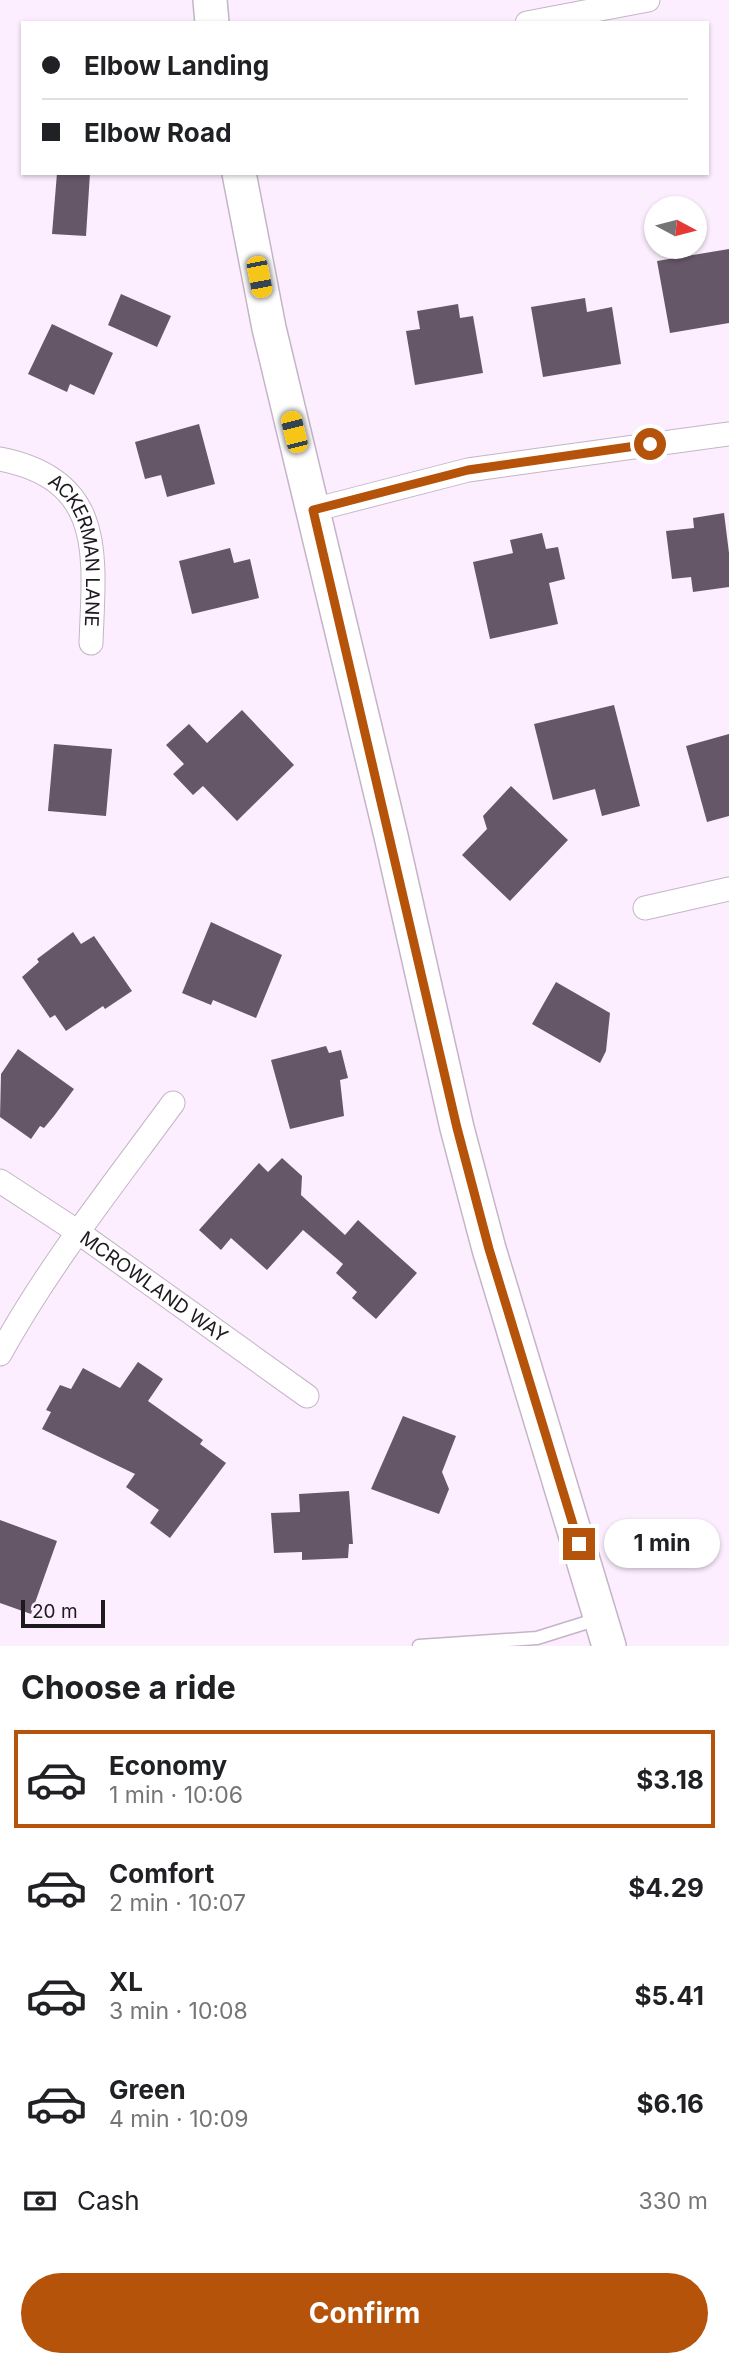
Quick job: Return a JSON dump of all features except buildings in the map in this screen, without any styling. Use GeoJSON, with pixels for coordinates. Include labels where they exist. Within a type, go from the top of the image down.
{"type":"FeatureCollection","features":[{"type":"Feature","properties":{"kind":"street"},"geometry":{"type":"LineString","coordinates":[[210,0],[212,21]]}},
{"type":"Feature","properties":{"kind":"street"},"geometry":{"type":"LineString","coordinates":[[538,21],[648,0]]}},
{"type":"Feature","properties":{"kind":"street"},"geometry":{"type":"LineString","coordinates":[[239,175],[269,328],[457,1128],[489,1249],[605,1632]]}},
{"type":"Feature","properties":{"kind":"street"},"geometry":{"type":"LineString","coordinates":[[313,510],[468,470],[729,434]]}},
{"type":"Feature","properties":{"kind":"street","name":"ACKERMAN LANE"},"geometry":{"type":"LineString","coordinates":[[0,459],[46,473],[67,490],[83,514],[92,545],[91,643]]}},
{"type":"Feature","properties":{"kind":"street"},"geometry":{"type":"LineString","coordinates":[[645,908],[729,889]]}},
{"type":"Feature","properties":{"kind":"street"},"geometry":{"type":"LineString","coordinates":[[0,1354],[20,1317],[78,1232],[173,1103]]}},
{"type":"Feature","properties":{"kind":"street","name":"MCROWLAND WAY"},"geometry":{"type":"LineString","coordinates":[[0,1181],[78,1232],[307,1396]]}},
{"type":"Feature","properties":{"kind":"lane"},"geometry":{"type":"LineString","coordinates":[[419,1646],[605,1632]]}},
{"type":"Feature","properties":{"kind":"route"},"geometry":{"type":"LineString","coordinates":[[579,1544],[489,1249],[457,1128],[313,510],[468,470],[650,444]]}}]}
